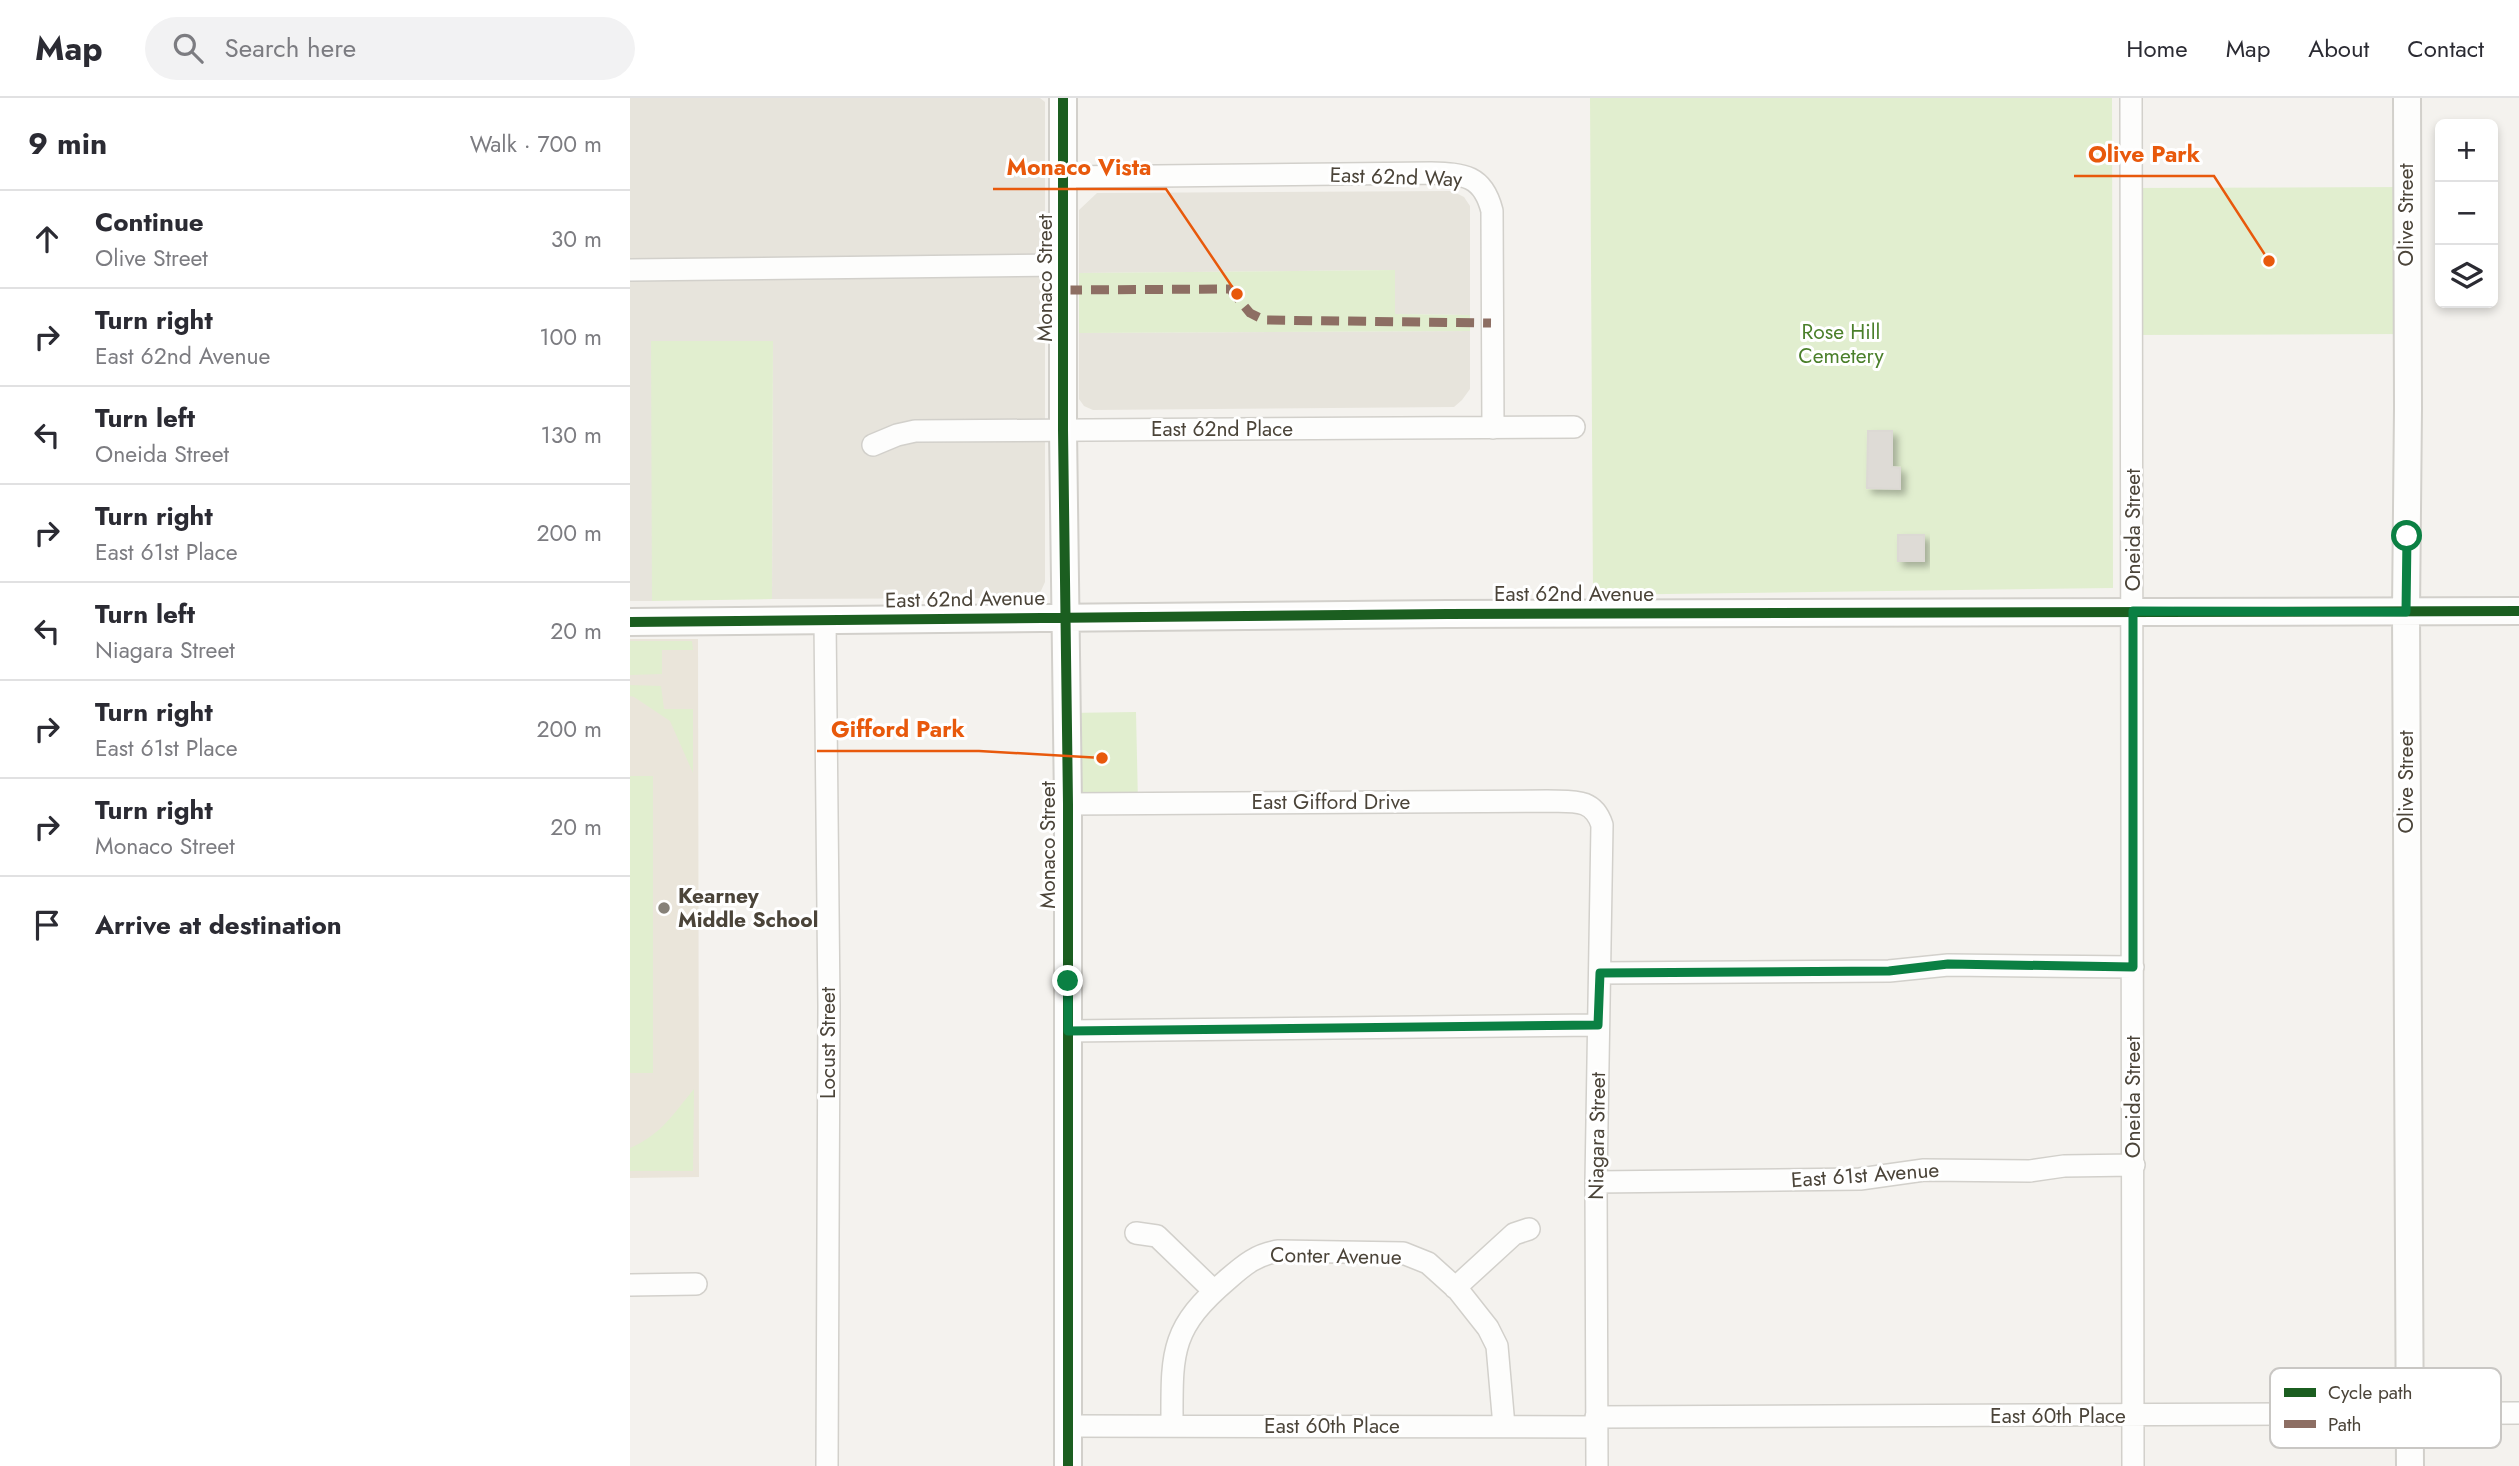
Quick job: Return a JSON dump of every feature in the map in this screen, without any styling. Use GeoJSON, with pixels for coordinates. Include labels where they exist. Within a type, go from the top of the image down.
{"type":"FeatureCollection","features":[{"type":"Feature","properties":{"kind":"street","name":"Monaco Street"},"geometry":{"type":"LineString","coordinates":[[1063,98],[1065,177],[1062,430],[1068,804],[1068,1466]]}},
{"type":"Feature","properties":{"kind":"street","name":"Oneida Street"},"geometry":{"type":"LineString","coordinates":[[2131,98],[2133,1466]]}},
{"type":"Feature","properties":{"kind":"street","name":"Olive Street"},"geometry":{"type":"LineString","coordinates":[[2407,98],[2406,612],[2410,1368]]}},
{"type":"Feature","properties":{"kind":"street","name":"East 62nd Way"},"geometry":{"type":"LineString","coordinates":[[1065,177],[1431,173],[1472,178],[1485,191],[1492,211],[1493,428]]}},
{"type":"Feature","properties":{"kind":"street"},"geometry":{"type":"LineString","coordinates":[[630,270],[1063,265]]}},
{"type":"Feature","properties":{"kind":"street","name":"East 62nd Place"},"geometry":{"type":"LineString","coordinates":[[873,445],[915,431],[1574,427]]}},
{"type":"Feature","properties":{"kind":"street","name":"East 62nd Avenue"},"geometry":{"type":"LineString","coordinates":[[630,622],[1064,616],[2519,611]]}},
{"type":"Feature","properties":{"kind":"street","name":"Locust Street"},"geometry":{"type":"LineString","coordinates":[[825,621],[829,1006],[827,1466]]}},
{"type":"Feature","properties":{"kind":"street","name":"East Gifford Drive"},"geometry":{"type":"LineString","coordinates":[[1068,804],[1547,801],[1578,802],[1593,808]]}},
{"type":"Feature","properties":{"kind":"street","name":"Niagara Street"},"geometry":{"type":"LineString","coordinates":[[1593,808],[1598,812],[1602,825],[1596,1182],[1597,1466]]}},
{"type":"Feature","properties":{"kind":"street"},"geometry":{"type":"LineString","coordinates":[[1600,973],[1889,971],[1948,964],[2133,967]]}},
{"type":"Feature","properties":{"kind":"street"},"geometry":{"type":"LineString","coordinates":[[1068,1031],[1598,1025]]}},
{"type":"Feature","properties":{"kind":"street","name":"East 61st Avenue"},"geometry":{"type":"LineString","coordinates":[[1596,1182],[1860,1179],[1924,1170],[2030,1171],[2064,1166],[2134,1165]]}},
{"type":"Feature","properties":{"kind":"street"},"geometry":{"type":"LineString","coordinates":[[1455,1288],[1514,1234],[1529,1229]]}},
{"type":"Feature","properties":{"kind":"street"},"geometry":{"type":"LineString","coordinates":[[1136,1233],[1157,1236],[1214,1291]]}},
{"type":"Feature","properties":{"kind":"street","name":"Conter Avenue"},"geometry":{"type":"LineString","coordinates":[[1172,1426],[1172,1366],[1180,1334],[1205,1298],[1246,1263],[1264,1253],[1279,1251],[1403,1253],[1428,1263],[1455,1288],[1488,1328],[1497,1346],[1504,1426]]}},
{"type":"Feature","properties":{"kind":"street"},"geometry":{"type":"LineString","coordinates":[[630,1284],[696,1284]]}},
{"type":"Feature","properties":{"kind":"street","name":"East 60th Place"},"geometry":{"type":"LineString","coordinates":[[2501,1413],[2519,1413]]}},
{"type":"Feature","properties":{"kind":"street","name":"East 60th Place"},"geometry":{"type":"LineString","coordinates":[[1069,1426],[1504,1426],[1596,1422],[2270,1414]]}},
{"type":"Feature","properties":{"kind":"street","name":"Olive Street"},"geometry":{"type":"LineString","coordinates":[[2410,1448],[2410,1466]]}},
{"type":"Feature","properties":{"kind":"shaded area"},"geometry":{"type":"Polygon","coordinates":[[[630,98],[1040,98],[1045,102],[1045,582],[1040,593],[1028,598],[772,599],[773,341],[652,341],[652,601],[630,601],[630,98]]]}},
{"type":"Feature","properties":{"kind":"shaded area"},"geometry":{"type":"Polygon","coordinates":[[[1452,191],[1464,197],[1470,206],[1470,315],[1395,314],[1394,270],[1079,273],[1079,210],[1097,193],[1452,191]]]}},
{"type":"Feature","properties":{"kind":"shaded area"},"geometry":{"type":"Polygon","coordinates":[[[1470,331],[1470,389],[1454,407],[1093,410],[1084,406],[1079,399],[1079,333],[1470,331]]]}},
{"type":"Feature","properties":{"kind":"shaded area","name":"Kearney Middle School"},"geometry":{"type":"Polygon","coordinates":[[[630,639],[698,639],[699,1177],[630,1178],[630,639]]]}},
{"type":"Feature","properties":{"kind":"green space","name":"Rose Hill Cemetery"},"geometry":{"type":"Polygon","coordinates":[[[1590,98],[2112,98],[2113,588],[1593,595],[1590,98]]]}},
{"type":"Feature","properties":{"kind":"green space"},"geometry":{"type":"Polygon","coordinates":[[[2406,187],[2407,334],[2132,335],[2131,188],[2406,187]]]}},
{"type":"Feature","properties":{"kind":"green space"},"geometry":{"type":"Polygon","coordinates":[[[1395,270],[1395,314],[1470,315],[1470,331],[1079,333],[1079,273],[1395,270]]]}},
{"type":"Feature","properties":{"kind":"green space"},"geometry":{"type":"Polygon","coordinates":[[[651,341],[773,341],[772,599],[652,601],[651,341]]]}},
{"type":"Feature","properties":{"kind":"green space"},"geometry":{"type":"Polygon","coordinates":[[[630,641],[692,641],[693,650],[662,650],[662,674],[630,675],[630,641]]]}},
{"type":"Feature","properties":{"kind":"green space"},"geometry":{"type":"Polygon","coordinates":[[[630,685],[661,686],[664,709],[693,709],[693,773],[670,721],[630,696],[630,685]]]}},
{"type":"Feature","properties":{"kind":"green space"},"geometry":{"type":"Polygon","coordinates":[[[1136,712],[1138,803],[1068,804],[1066,713],[1136,712]]]}},
{"type":"Feature","properties":{"kind":"green space"},"geometry":{"type":"Polygon","coordinates":[[[630,776],[653,776],[653,1073],[630,1073],[630,776]]]}},
{"type":"Feature","properties":{"kind":"green space"},"geometry":{"type":"Polygon","coordinates":[[[694,1089],[693,1171],[630,1171],[630,1148],[658,1130],[694,1089]]]}},
{"type":"Feature","properties":{"kind":"building"},"geometry":{"type":"Polygon","coordinates":[[[1868,431],[1892,431],[1892,467],[1900,468],[1900,489],[1867,488],[1868,431]]]}},
{"type":"Feature","properties":{"kind":"building"},"geometry":{"type":"Polygon","coordinates":[[[1898,535],[1924,535],[1924,561],[1898,561],[1898,535]]]}},
{"type":"Feature","properties":{"kind":"marked path"},"geometry":{"type":"LineString","coordinates":[[1064,290],[1230,289],[1250,313],[1264,320],[1491,323]]}},
{"type":"Feature","properties":{"kind":"cycle path"},"geometry":{"type":"LineString","coordinates":[[1063,98],[1063,430],[1068,804],[1068,1466]]}},
{"type":"Feature","properties":{"kind":"cycle path"},"geometry":{"type":"LineString","coordinates":[[630,622],[1447,614],[2519,611]]}},
{"type":"Feature","properties":{"kind":"place","name":"Olive Park"},"geometry":{"type":"Point","coordinates":[2269,261]}},
{"type":"Feature","properties":{"kind":"place","name":"Monaco Vista"},"geometry":{"type":"Point","coordinates":[1237,294]}},
{"type":"Feature","properties":{"kind":"place","name":"Gifford Park"},"geometry":{"type":"Point","coordinates":[1102,758]}},
{"type":"Feature","properties":{"kind":"place","name":"Kearney Middle School"},"geometry":{"type":"Point","coordinates":[664,908]}},
{"type":"Feature","properties":{"kind":"route"},"geometry":{"type":"LineString","coordinates":[[1068,981],[1068,1031],[1598,1025],[1600,973],[1889,971],[1948,964],[2133,967],[2133,611],[2406,612],[2407,536]]}}]}
